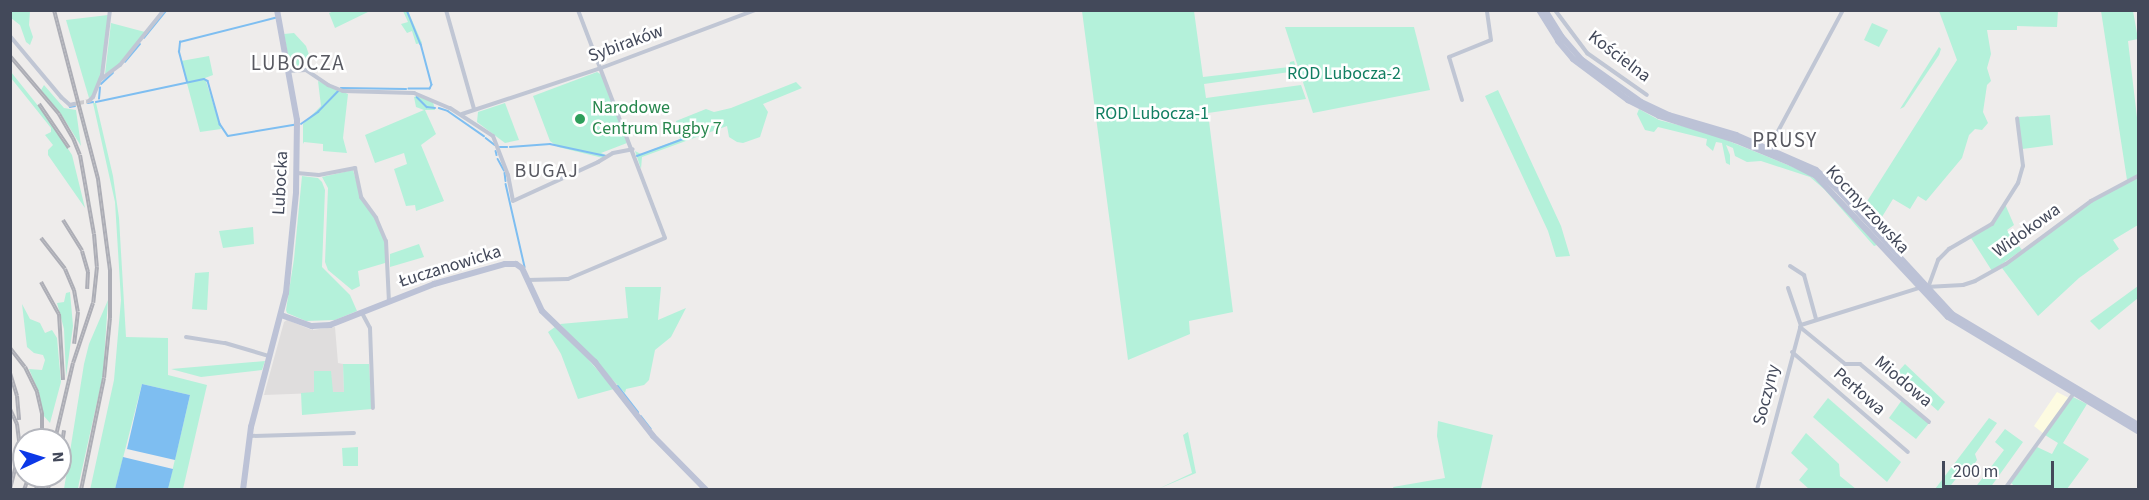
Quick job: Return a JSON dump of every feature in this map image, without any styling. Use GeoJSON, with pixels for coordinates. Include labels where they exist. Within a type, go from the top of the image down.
{"type":"FeatureCollection","features":[{"type":"Feature","properties":{"kind":"main road","name":"Lubocka"},"geometry":{"type":"LineString","coordinates":[[243,489],[250,436],[281,315],[292,252],[298,126],[277,10]]}},
{"type":"Feature","properties":{"kind":"main road","name":"Kocmyrzowska"},"geometry":{"type":"LineString","coordinates":[[1539,10],[1558,41],[1573,59],[1604,84],[1635,104],[1670,121],[1722,136],[1786,161],[1816,176],[1924,287],[1962,321],[2139,425]]}},
{"type":"Feature","properties":{"kind":"main road","name":"Kocmyrzowska"},"geometry":{"type":"LineString","coordinates":[[1545,10],[1576,55],[1632,96],[1664,113],[1769,148],[1807,165],[1827,178],[1954,322],[2139,431]]}},
{"type":"Feature","properties":{"kind":"main road","name":"Łuczanowicka"},"geometry":{"type":"LineString","coordinates":[[281,315],[312,326],[322,325],[362,313],[434,284],[507,264],[518,265],[542,311],[595,362],[653,436],[706,489]]}},
{"type":"Feature","properties":{"kind":"street"},"geometry":{"type":"LineString","coordinates":[[88,101],[93,97],[100,80],[107,51],[110,10]]}},
{"type":"Feature","properties":{"kind":"street"},"geometry":{"type":"LineString","coordinates":[[100,80],[129,54],[164,10]]}},
{"type":"Feature","properties":{"kind":"street"},"geometry":{"type":"LineString","coordinates":[[446,10],[474,109]]}},
{"type":"Feature","properties":{"kind":"street"},"geometry":{"type":"LineString","coordinates":[[527,280],[568,279],[665,238],[633,149],[578,10]]}},
{"type":"Feature","properties":{"kind":"street","name":"Sybiraków"},"geometry":{"type":"LineString","coordinates":[[461,115],[601,68],[755,10]]}},
{"type":"Feature","properties":{"kind":"street"},"geometry":{"type":"LineString","coordinates":[[1462,100],[1449,57],[1491,40],[1487,10]]}},
{"type":"Feature","properties":{"kind":"street","name":"Kościelna"},"geometry":{"type":"LineString","coordinates":[[1555,10],[1587,53],[1647,95]]}},
{"type":"Feature","properties":{"kind":"street"},"geometry":{"type":"LineString","coordinates":[[1769,148],[1843,10]]}},
{"type":"Feature","properties":{"kind":"street"},"geometry":{"type":"LineString","coordinates":[[10,36],[62,98],[70,105],[74,104]]}},
{"type":"Feature","properties":{"kind":"street"},"geometry":{"type":"LineString","coordinates":[[288,71],[306,70],[339,90],[414,93],[461,115],[490,133],[496,141],[513,201],[613,153],[633,149]]}},
{"type":"Feature","properties":{"kind":"street"},"geometry":{"type":"LineString","coordinates":[[1788,288],[1800,326],[1816,319],[1924,287],[1938,260],[1950,249],[1992,224],[2018,183],[2023,166],[2017,118]]}},
{"type":"Feature","properties":{"kind":"street"},"geometry":{"type":"LineString","coordinates":[[297,173],[319,175],[355,168],[361,197],[376,218],[386,241],[389,302]]}},
{"type":"Feature","properties":{"kind":"street","name":"Widokowa"},"geometry":{"type":"LineString","coordinates":[[1924,287],[1955,286],[1975,281],[2006,264],[2091,201],[2139,176]]}},
{"type":"Feature","properties":{"kind":"street"},"geometry":{"type":"LineString","coordinates":[[1790,266],[1804,275],[1816,319]]}},
{"type":"Feature","properties":{"kind":"street"},"geometry":{"type":"LineString","coordinates":[[362,313],[370,328],[373,408]]}},
{"type":"Feature","properties":{"kind":"street","name":"Soczyny"},"geometry":{"type":"LineString","coordinates":[[1757,489],[1800,326]]}},
{"type":"Feature","properties":{"kind":"street","name":"Miodowa"},"geometry":{"type":"LineString","coordinates":[[1800,326],[1845,364],[1860,364],[1929,422]]}},
{"type":"Feature","properties":{"kind":"street"},"geometry":{"type":"LineString","coordinates":[[186,337],[225,343],[270,357]]}},
{"type":"Feature","properties":{"kind":"street","name":"Perłowa"},"geometry":{"type":"LineString","coordinates":[[1792,352],[1908,452]]}},
{"type":"Feature","properties":{"kind":"street"},"geometry":{"type":"LineString","coordinates":[[2004,489],[2074,393]]}},
{"type":"Feature","properties":{"kind":"street"},"geometry":{"type":"LineString","coordinates":[[250,436],[354,433]]}},
{"type":"Feature","properties":{"kind":"shaded area"},"geometry":{"type":"Polygon","coordinates":[[[287,320],[312,330],[335,327],[338,363],[343,364],[344,392],[264,395],[284,322],[287,320]]]}},
{"type":"Feature","properties":{"kind":"shaded area"},"geometry":{"type":"Polygon","coordinates":[[[2057,392],[2069,398],[2044,434],[2034,426],[2057,392]]]}},
{"type":"Feature","properties":{"kind":"green space"},"geometry":{"type":"Polygon","coordinates":[[[11,10],[30,11],[29,25],[33,37],[30,45],[26,42],[20,25],[11,18],[11,10]]]}},
{"type":"Feature","properties":{"kind":"green space"},"geometry":{"type":"Polygon","coordinates":[[[370,11],[335,28],[329,13],[370,11]]]}},
{"type":"Feature","properties":{"kind":"green space"},"geometry":{"type":"Polygon","coordinates":[[[403,11],[408,11],[422,43],[416,44],[412,31],[407,33],[401,24],[408,22],[403,11]]]}},
{"type":"Feature","properties":{"kind":"green space","name":"ROD Lubocza-1"},"geometry":{"type":"Polygon","coordinates":[[[1082,11],[1194,11],[1203,77],[1289,67],[1290,62],[1294,61],[1297,71],[1204,84],[1206,98],[1301,85],[1306,99],[1208,113],[1233,312],[1189,321],[1190,334],[1128,360],[1082,11]]]}},
{"type":"Feature","properties":{"kind":"green space"},"geometry":{"type":"Polygon","coordinates":[[[1939,11],[2058,11],[2057,27],[2017,26],[2017,30],[1987,30],[1991,54],[1987,68],[1991,81],[1987,85],[1983,112],[1988,123],[1982,130],[1975,129],[1969,135],[1962,158],[1926,201],[1918,196],[1910,209],[1893,199],[1877,225],[1858,205],[1860,202],[1864,206],[1957,60],[1939,11]]]}},
{"type":"Feature","properties":{"kind":"green space"},"geometry":{"type":"Polygon","coordinates":[[[2101,11],[2133,11],[2138,39],[2128,41],[2138,126],[2138,176],[2127,180],[2101,11]]]}},
{"type":"Feature","properties":{"kind":"green space"},"geometry":{"type":"Polygon","coordinates":[[[108,15],[103,62],[93,96],[89,98],[66,20],[108,15]]]}},
{"type":"Feature","properties":{"kind":"green space"},"geometry":{"type":"Polygon","coordinates":[[[111,23],[145,32],[118,65],[105,74],[111,23]]]}},
{"type":"Feature","properties":{"kind":"green space"},"geometry":{"type":"Polygon","coordinates":[[[1872,23],[1888,30],[1879,47],[1864,40],[1872,23]]]}},
{"type":"Feature","properties":{"kind":"green space","name":"ROD Lubocza-2"},"geometry":{"type":"Polygon","coordinates":[[[1285,27],[1414,27],[1430,90],[1313,113],[1285,27]]]}},
{"type":"Feature","properties":{"kind":"green space"},"geometry":{"type":"Polygon","coordinates":[[[294,33],[306,46],[310,58],[304,67],[290,66],[284,34],[294,33]]]}},
{"type":"Feature","properties":{"kind":"green space"},"geometry":{"type":"Polygon","coordinates":[[[1939,47],[1941,49],[1939,55],[1904,107],[1900,109],[1939,47]]]}},
{"type":"Feature","properties":{"kind":"green space"},"geometry":{"type":"Polygon","coordinates":[[[209,56],[213,75],[205,78],[221,129],[200,132],[181,61],[209,56]]]}},
{"type":"Feature","properties":{"kind":"green space"},"geometry":{"type":"Polygon","coordinates":[[[11,72],[51,122],[72,155],[85,208],[48,155],[48,150],[53,145],[45,135],[51,132],[51,128],[11,78],[11,72]]]}},
{"type":"Feature","properties":{"kind":"green space","name":"Narodowe Centrum Rugby 7"},"geometry":{"type":"Polygon","coordinates":[[[597,72],[602,75],[627,143],[601,153],[606,155],[603,158],[558,147],[550,141],[533,96],[597,72]]]}},
{"type":"Feature","properties":{"kind":"green space"},"geometry":{"type":"Polygon","coordinates":[[[318,81],[348,94],[343,138],[347,153],[323,151],[323,144],[304,142],[303,144],[303,124],[321,106],[318,81]]]}},
{"type":"Feature","properties":{"kind":"green space"},"geometry":{"type":"Polygon","coordinates":[[[796,82],[802,88],[763,104],[768,112],[760,137],[743,143],[737,142],[729,137],[727,126],[642,157],[641,169],[635,151],[641,154],[680,139],[676,121],[706,109],[714,112],[731,108],[796,82]]]}},
{"type":"Feature","properties":{"kind":"green space"},"geometry":{"type":"Polygon","coordinates":[[[44,85],[64,108],[76,110],[81,146],[61,114],[41,90],[44,85]]]}},
{"type":"Feature","properties":{"kind":"green space"},"geometry":{"type":"Polygon","coordinates":[[[1498,90],[1561,226],[1570,256],[1556,257],[1548,231],[1485,96],[1498,90]]]}},
{"type":"Feature","properties":{"kind":"green space"},"geometry":{"type":"Polygon","coordinates":[[[414,97],[433,102],[435,110],[425,110],[436,134],[421,145],[444,201],[416,211],[415,205],[406,206],[394,169],[407,164],[404,153],[375,163],[365,135],[424,110],[416,107],[414,97]]]}},
{"type":"Feature","properties":{"kind":"green space"},"geometry":{"type":"Polygon","coordinates":[[[93,103],[96,103],[113,176],[119,218],[126,337],[168,338],[168,375],[207,385],[183,489],[168,489],[190,395],[142,384],[115,489],[90,490],[114,380],[121,300],[115,202],[93,103]]]}},
{"type":"Feature","properties":{"kind":"green space"},"geometry":{"type":"Polygon","coordinates":[[[505,103],[519,140],[505,143],[477,122],[478,112],[505,103]]]}},
{"type":"Feature","properties":{"kind":"green space"},"geometry":{"type":"Polygon","coordinates":[[[1639,109],[1659,120],[1709,133],[1805,172],[1819,182],[1877,245],[1874,246],[1824,189],[1810,177],[1761,161],[1747,162],[1735,156],[1733,148],[1726,145],[1730,155],[1730,165],[1726,163],[1722,143],[1716,142],[1713,151],[1706,145],[1707,139],[1658,127],[1654,132],[1645,130],[1637,114],[1639,109]]]}},
{"type":"Feature","properties":{"kind":"green space"},"geometry":{"type":"Polygon","coordinates":[[[2050,115],[2053,145],[2022,149],[2018,117],[2050,115]]]}},
{"type":"Feature","properties":{"kind":"green space"},"geometry":{"type":"Polygon","coordinates":[[[353,170],[360,194],[373,213],[386,245],[385,263],[358,271],[360,286],[352,290],[328,270],[325,262],[328,188],[322,177],[353,170]]]}},
{"type":"Feature","properties":{"kind":"green space"},"geometry":{"type":"Polygon","coordinates":[[[302,176],[318,178],[322,182],[325,190],[322,267],[350,295],[357,311],[335,320],[306,321],[287,313],[286,310],[294,259],[302,176]]]}},
{"type":"Feature","properties":{"kind":"green space"},"geometry":{"type":"Polygon","coordinates":[[[2138,177],[2138,225],[2113,240],[2119,249],[2079,278],[2038,316],[2002,268],[2081,208],[2138,177]]]}},
{"type":"Feature","properties":{"kind":"green space"},"geometry":{"type":"Polygon","coordinates":[[[2005,204],[2014,225],[2007,230],[2022,250],[1992,271],[1971,238],[1987,228],[2005,204]]]}},
{"type":"Feature","properties":{"kind":"green space"},"geometry":{"type":"Polygon","coordinates":[[[253,227],[254,244],[223,248],[219,231],[253,227]]]}},
{"type":"Feature","properties":{"kind":"green space"},"geometry":{"type":"Polygon","coordinates":[[[419,244],[424,257],[390,267],[390,254],[419,244]]]}},
{"type":"Feature","properties":{"kind":"green space"},"geometry":{"type":"Polygon","coordinates":[[[209,272],[207,310],[192,309],[195,273],[209,272]]]}},
{"type":"Feature","properties":{"kind":"green space"},"geometry":{"type":"Polygon","coordinates":[[[2138,286],[2138,298],[2099,330],[2090,321],[2138,286]]]}},
{"type":"Feature","properties":{"kind":"green space"},"geometry":{"type":"Polygon","coordinates":[[[625,287],[661,287],[658,320],[686,308],[671,337],[655,350],[649,380],[644,385],[626,389],[625,393],[560,324],[628,318],[625,287]]]}},
{"type":"Feature","properties":{"kind":"green space"},"geometry":{"type":"Polygon","coordinates":[[[70,292],[73,326],[66,377],[64,329],[57,303],[64,302],[66,293],[70,292]]]}},
{"type":"Feature","properties":{"kind":"green space"},"geometry":{"type":"Polygon","coordinates":[[[108,300],[103,375],[78,489],[64,489],[72,488],[72,439],[89,344],[108,300]]]}},
{"type":"Feature","properties":{"kind":"green space"},"geometry":{"type":"Polygon","coordinates":[[[22,304],[30,319],[40,323],[45,333],[52,330],[57,338],[61,382],[50,423],[43,415],[39,393],[29,369],[42,370],[45,360],[43,355],[34,353],[27,347],[22,304]]]}},
{"type":"Feature","properties":{"kind":"green space"},"geometry":{"type":"Polygon","coordinates":[[[555,327],[587,358],[614,389],[578,399],[561,354],[548,332],[555,327]]]}},
{"type":"Feature","properties":{"kind":"green space"},"geometry":{"type":"Polygon","coordinates":[[[265,361],[262,370],[201,377],[171,369],[265,361]]]}},
{"type":"Feature","properties":{"kind":"green space"},"geometry":{"type":"Polygon","coordinates":[[[343,364],[369,364],[372,409],[302,415],[301,393],[314,392],[314,371],[331,371],[333,392],[344,392],[343,364]]]}},
{"type":"Feature","properties":{"kind":"green space"},"geometry":{"type":"Polygon","coordinates":[[[1905,364],[1945,402],[1938,411],[1896,374],[1905,364]]]}},
{"type":"Feature","properties":{"kind":"green space"},"geometry":{"type":"Polygon","coordinates":[[[2073,397],[2087,404],[2063,443],[2089,459],[2067,489],[2018,489],[2011,483],[2037,447],[2052,454],[2058,443],[2045,435],[2073,397]]]}},
{"type":"Feature","properties":{"kind":"green space"},"geometry":{"type":"Polygon","coordinates":[[[1828,398],[1901,462],[1887,482],[1813,417],[1828,398]]]}},
{"type":"Feature","properties":{"kind":"green space"},"geometry":{"type":"Polygon","coordinates":[[[1902,400],[1929,423],[1916,439],[1889,418],[1902,400]]]}},
{"type":"Feature","properties":{"kind":"green space"},"geometry":{"type":"Polygon","coordinates":[[[1989,418],[1997,423],[1975,454],[1977,460],[1968,473],[1962,471],[1948,489],[1935,489],[1989,418]]]}},
{"type":"Feature","properties":{"kind":"green space"},"geometry":{"type":"Polygon","coordinates":[[[1438,421],[1493,435],[1481,488],[1394,489],[1393,487],[1445,478],[1437,436],[1438,421]]]}},
{"type":"Feature","properties":{"kind":"green space"},"geometry":{"type":"Polygon","coordinates":[[[2005,429],[2023,442],[1990,488],[1992,489],[1974,489],[2004,450],[1995,442],[2005,429]]]}},
{"type":"Feature","properties":{"kind":"green space"},"geometry":{"type":"Polygon","coordinates":[[[1188,432],[1196,473],[1158,489],[1192,473],[1183,435],[1188,432]]]}},
{"type":"Feature","properties":{"kind":"green space"},"geometry":{"type":"Polygon","coordinates":[[[1806,433],[1839,464],[1840,476],[1856,489],[1809,489],[1799,480],[1808,469],[1791,453],[1806,433]]]}},
{"type":"Feature","properties":{"kind":"green space"},"geometry":{"type":"Polygon","coordinates":[[[358,447],[358,466],[343,466],[342,448],[358,447]]]}},
{"type":"Feature","properties":{"kind":"water"},"geometry":{"type":"Polygon","coordinates":[[[142,384],[190,395],[175,460],[127,449],[142,384]]]}},
{"type":"Feature","properties":{"kind":"water"},"geometry":{"type":"Polygon","coordinates":[[[123,457],[173,469],[168,489],[115,489],[123,457]]]}},
{"type":"Feature","properties":{"kind":"waterway"},"geometry":{"type":"LineString","coordinates":[[144,38],[167,10]]}},
{"type":"Feature","properties":{"kind":"waterway"},"geometry":{"type":"LineString","coordinates":[[407,10],[421,44],[432,85],[430,89],[409,89]]}},
{"type":"Feature","properties":{"kind":"waterway"},"geometry":{"type":"LineString","coordinates":[[187,82],[179,52],[180,42],[275,18]]}},
{"type":"Feature","properties":{"kind":"waterway"},"geometry":{"type":"LineString","coordinates":[[125,62],[140,44]]}},
{"type":"Feature","properties":{"kind":"waterway"},"geometry":{"type":"LineString","coordinates":[[101,84],[113,73]]}},
{"type":"Feature","properties":{"kind":"waterway"},"geometry":{"type":"LineString","coordinates":[[96,102],[204,79],[208,81],[220,124],[228,136],[294,125]]}},
{"type":"Feature","properties":{"kind":"waterway"},"geometry":{"type":"LineString","coordinates":[[99,99],[100,88]]}},
{"type":"Feature","properties":{"kind":"waterway"},"geometry":{"type":"LineString","coordinates":[[341,88],[406,89]]}},
{"type":"Feature","properties":{"kind":"waterway"},"geometry":{"type":"LineString","coordinates":[[301,124],[318,112],[338,91]]}},
{"type":"Feature","properties":{"kind":"waterway"},"geometry":{"type":"LineString","coordinates":[[417,97],[427,107],[435,108]]}},
{"type":"Feature","properties":{"kind":"waterway"},"geometry":{"type":"LineString","coordinates":[[88,103],[93,102]]}},
{"type":"Feature","properties":{"kind":"waterway"},"geometry":{"type":"LineString","coordinates":[[70,107],[75,106]]}},
{"type":"Feature","properties":{"kind":"waterway"},"geometry":{"type":"LineString","coordinates":[[439,108],[448,111],[484,136]]}},
{"type":"Feature","properties":{"kind":"waterway"},"geometry":{"type":"LineString","coordinates":[[637,156],[700,133]]}},
{"type":"Feature","properties":{"kind":"waterway"},"geometry":{"type":"LineString","coordinates":[[486,138],[495,145]]}},
{"type":"Feature","properties":{"kind":"waterway"},"geometry":{"type":"LineString","coordinates":[[510,147],[550,144],[606,156]]}},
{"type":"Feature","properties":{"kind":"waterway"},"geometry":{"type":"LineString","coordinates":[[500,147],[507,147]]}},
{"type":"Feature","properties":{"kind":"waterway"},"geometry":{"type":"LineString","coordinates":[[496,151],[497,155]]}},
{"type":"Feature","properties":{"kind":"waterway"},"geometry":{"type":"LineString","coordinates":[[498,159],[504,170]]}},
{"type":"Feature","properties":{"kind":"waterway"},"geometry":{"type":"LineString","coordinates":[[505,173],[506,181]]}},
{"type":"Feature","properties":{"kind":"waterway"},"geometry":{"type":"LineString","coordinates":[[506,184],[525,267]]}},
{"type":"Feature","properties":{"kind":"waterway"},"geometry":{"type":"LineString","coordinates":[[618,386],[638,412]]}},
{"type":"Feature","properties":{"kind":"waterway"},"geometry":{"type":"LineString","coordinates":[[641,416],[651,429]]}},
{"type":"Feature","properties":{"kind":"tunnel"},"geometry":{"type":"LineString","coordinates":[[74,104],[89,101]]}},
{"type":"Feature","properties":{"kind":"railway"},"geometry":{"type":"LineString","coordinates":[[54,10],[98,179],[110,270],[110,318],[104,378],[81,490]]}},
{"type":"Feature","properties":{"kind":"railway"},"geometry":{"type":"LineString","coordinates":[[10,56],[59,114],[73,138],[80,155],[94,234],[97,267],[93,303],[73,363],[58,428]]}},
{"type":"Feature","properties":{"kind":"railway"},"geometry":{"type":"LineString","coordinates":[[39,104],[69,148]]}},
{"type":"Feature","properties":{"kind":"railway"},"geometry":{"type":"LineString","coordinates":[[63,220],[82,251],[88,272],[87,289]]}},
{"type":"Feature","properties":{"kind":"railway"},"geometry":{"type":"LineString","coordinates":[[41,238],[65,269],[74,290],[78,312],[74,344]]}},
{"type":"Feature","properties":{"kind":"railway"},"geometry":{"type":"LineString","coordinates":[[41,282],[59,314],[63,380]]}},
{"type":"Feature","properties":{"kind":"railway"},"geometry":{"type":"LineString","coordinates":[[10,348],[25,367],[37,392],[42,414],[42,428]]}},
{"type":"Feature","properties":{"kind":"railway"},"geometry":{"type":"LineString","coordinates":[[10,373],[17,396],[19,420]]}},
{"type":"Feature","properties":{"kind":"railway"},"geometry":{"type":"LineString","coordinates":[[10,409],[17,424],[20,449],[10,489]]}},
{"type":"Feature","properties":{"kind":"place","name":"Narodowe Centrum Rugby 7"},"geometry":{"type":"Point","coordinates":[580,119]}},
{"type":"Feature","properties":{"kind":"district","name":"LUBOCZA"},"geometry":{"type":"Point","coordinates":[298,63]}},
{"type":"Feature","properties":{"kind":"district","name":"PRUSY"},"geometry":{"type":"Point","coordinates":[1785,140]}},
{"type":"Feature","properties":{"kind":"district","name":"BUGAJ"},"geometry":{"type":"Point","coordinates":[547,171]}}]}
